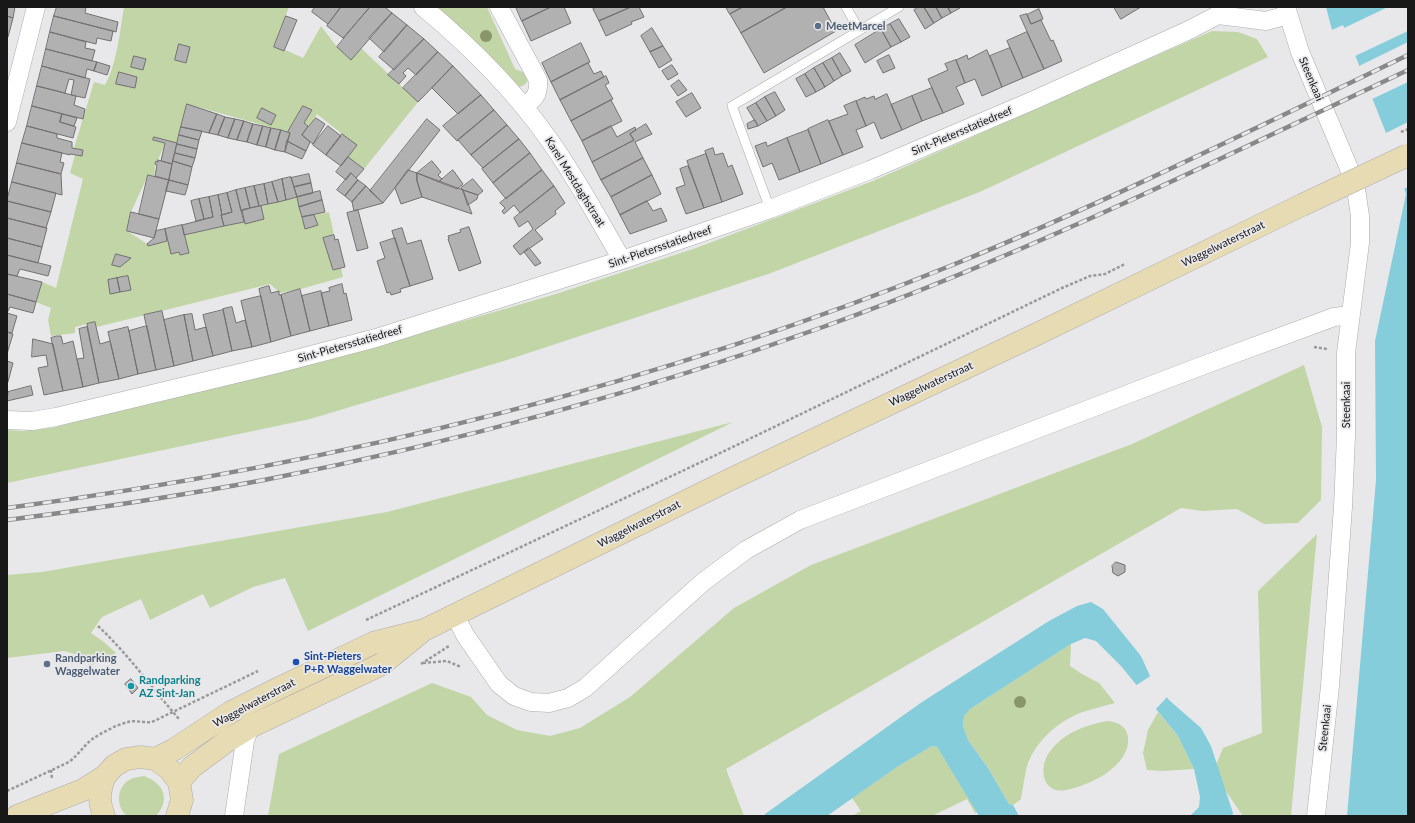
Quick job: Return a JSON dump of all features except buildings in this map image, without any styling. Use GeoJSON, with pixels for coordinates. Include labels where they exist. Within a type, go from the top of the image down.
{"type":"FeatureCollection","features":[{"type":"Feature","properties":{"kind":"main road","name":"Waggelwaterstraat"},"geometry":{"type":"LineString","coordinates":[[155,759],[175,749],[231,712],[373,643],[424,630],[729,480],[1037,334],[1408,155]]}},
{"type":"Feature","properties":{"kind":"main road","name":"Waggelwaterstraat"},"geometry":{"type":"LineString","coordinates":[[179,782],[192,768],[227,741],[250,728],[382,664],[424,630]]}},
{"type":"Feature","properties":{"kind":"main road"},"geometry":{"type":"LineString","coordinates":[[17,816],[83,790],[105,776],[114,766],[126,759],[141,757],[155,759],[169,769],[179,782],[182,800],[177,816]]}},
{"type":"Feature","properties":{"kind":"main road"},"geometry":{"type":"LineString","coordinates":[[104,816],[100,805],[100,790],[105,776]]}},
{"type":"Feature","properties":{"kind":"street"},"geometry":{"type":"LineString","coordinates":[[7,122],[36,7]]}},
{"type":"Feature","properties":{"kind":"street","name":"Karel Mestdaghstraat"},"geometry":{"type":"LineString","coordinates":[[423,7],[478,57],[524,107],[550,141],[578,184],[622,260]]}},
{"type":"Feature","properties":{"kind":"street"},"geometry":{"type":"LineString","coordinates":[[499,7],[538,80],[538,90],[535,98],[524,107]]}},
{"type":"Feature","properties":{"kind":"street","name":"Sint-Pietersstatiedreef"},"geometry":{"type":"LineString","coordinates":[[7,420],[32,421],[56,417],[277,364],[376,338],[622,260],[770,209],[870,170],[1034,100],[1187,31],[1216,11],[1266,22],[1287,11]]}},
{"type":"Feature","properties":{"kind":"street","name":"Steenkaai"},"geometry":{"type":"LineString","coordinates":[[1287,11],[1300,52],[1348,166],[1356,189],[1360,216],[1360,243],[1346,353],[1346,436],[1343,507],[1330,686],[1316,816]]}},
{"type":"Feature","properties":{"kind":"street"},"geometry":{"type":"LineString","coordinates":[[455,615],[466,636],[499,684],[514,696],[531,702],[549,703],[568,698],[585,688],[703,582],[746,550],[800,520],[1196,368],[1334,317],[1350,315]]}},
{"type":"Feature","properties":{"kind":"street"},"geometry":{"type":"LineString","coordinates":[[234,816],[245,741],[250,728]]}},
{"type":"Feature","properties":{"kind":"lane"},"geometry":{"type":"LineString","coordinates":[[846,7],[859,30]]}},
{"type":"Feature","properties":{"kind":"lane"},"geometry":{"type":"LineString","coordinates":[[770,209],[732,106],[899,7]]}},
{"type":"Feature","properties":{"kind":"path"},"geometry":{"type":"LineString","coordinates":[[361,623],[714,456],[1062,288],[1090,276],[1105,274],[1126,264]]}},
{"type":"Feature","properties":{"kind":"path"},"geometry":{"type":"LineString","coordinates":[[98,626],[130,659],[172,712]]}},
{"type":"Feature","properties":{"kind":"path"},"geometry":{"type":"LineString","coordinates":[[423,663],[447,662],[462,667]]}},
{"type":"Feature","properties":{"kind":"path"},"geometry":{"type":"LineString","coordinates":[[7,792],[69,762],[97,736],[127,722],[152,722],[262,670]]}},
{"type":"Feature","properties":{"kind":"green space"},"geometry":{"type":"Polygon","coordinates":[[[124,7],[289,7],[274,47],[288,51],[303,58],[321,26],[337,47],[351,60],[361,48],[418,102],[364,169],[348,157],[356,145],[317,114],[310,126],[304,123],[312,110],[303,106],[288,132],[187,104],[177,143],[154,137],[153,140],[165,143],[158,160],[156,161],[154,176],[148,175],[131,212],[127,231],[149,245],[169,241],[180,255],[188,254],[184,235],[244,222],[245,224],[264,218],[261,206],[297,197],[305,229],[318,225],[314,215],[329,212],[334,235],[323,238],[333,270],[341,268],[343,277],[301,289],[280,293],[270,284],[97,327],[95,322],[75,327],[75,333],[51,336],[48,320],[51,308],[36,302],[42,282],[56,288],[83,179],[70,173],[75,155],[82,156],[83,150],[74,148],[94,82],[105,85],[109,76],[118,47],[124,7]]]}},
{"type":"Feature","properties":{"kind":"green space"},"geometry":{"type":"Polygon","coordinates":[[[434,7],[487,7],[515,69],[528,74],[526,83],[519,87],[434,7]]]}},
{"type":"Feature","properties":{"kind":"green space"},"geometry":{"type":"Polygon","coordinates":[[[1212,31],[1238,32],[1257,39],[1268,57],[982,191],[771,273],[507,360],[310,419],[7,483],[7,430],[23,431],[55,427],[322,362],[556,294],[696,248],[873,181],[1212,31]]]}},
{"type":"Feature","properties":{"kind":"green space"},"geometry":{"type":"Polygon","coordinates":[[[1304,365],[1322,427],[1321,500],[1298,523],[1264,524],[1237,509],[1202,511],[1181,508],[726,769],[744,816],[268,816],[279,754],[432,683],[471,697],[487,715],[517,730],[550,736],[580,728],[630,697],[734,608],[811,565],[1132,444],[1304,365]]]}},
{"type":"Feature","properties":{"kind":"green space"},"geometry":{"type":"Polygon","coordinates":[[[733,422],[308,631],[285,578],[253,587],[210,608],[203,594],[150,620],[141,599],[102,617],[91,633],[116,653],[90,666],[78,655],[64,651],[7,658],[7,575],[42,572],[387,512],[733,422]]]}},
{"type":"Feature","properties":{"kind":"green space"},"geometry":{"type":"Polygon","coordinates":[[[1317,534],[1291,816],[1243,816],[1225,790],[1216,765],[1223,748],[1262,733],[1258,591],[1317,534]]]}},
{"type":"Feature","properties":{"kind":"green space"},"geometry":{"type":"Polygon","coordinates":[[[1071,644],[1070,666],[1099,683],[1115,703],[1071,717],[1055,727],[1041,741],[1031,757],[1026,770],[1021,799],[1013,805],[1009,804],[988,768],[968,740],[963,726],[964,715],[970,709],[1071,644]]]}},
{"type":"Feature","properties":{"kind":"green space"},"geometry":{"type":"Polygon","coordinates":[[[1158,712],[1178,736],[1194,769],[1162,771],[1147,770],[1143,753],[1148,730],[1158,712]]]}},
{"type":"Feature","properties":{"kind":"green space"},"geometry":{"type":"Polygon","coordinates":[[[1109,721],[1122,726],[1126,730],[1128,737],[1127,747],[1123,757],[1107,773],[1086,784],[1066,790],[1051,788],[1044,778],[1043,771],[1044,763],[1051,750],[1063,738],[1077,730],[1093,724],[1109,721]]]}},
{"type":"Feature","properties":{"kind":"green space"},"geometry":{"type":"Polygon","coordinates":[[[932,746],[937,747],[977,812],[975,813],[967,799],[932,816],[852,816],[861,811],[852,798],[897,767],[932,746]]]}},
{"type":"Feature","properties":{"kind":"green space"},"geometry":{"type":"Polygon","coordinates":[[[144,776],[151,779],[161,788],[164,798],[161,810],[156,816],[127,816],[123,812],[119,803],[122,788],[125,783],[131,779],[144,776]]]}},
{"type":"Feature","properties":{"kind":"water"},"geometry":{"type":"Polygon","coordinates":[[[1326,7],[1408,7],[1408,816],[1347,816],[1376,480],[1375,341],[1406,194],[1390,143],[1343,25],[1332,30],[1326,7]]]}},
{"type":"Feature","properties":{"kind":"water"},"geometry":{"type":"Polygon","coordinates":[[[1091,602],[1103,609],[1141,656],[1150,676],[1169,700],[1201,728],[1211,746],[1233,813],[1232,816],[1190,816],[1199,807],[1200,797],[1194,769],[1178,736],[1121,666],[1096,641],[1085,638],[1071,644],[970,709],[964,716],[963,726],[968,740],[988,768],[1009,804],[1013,805],[1019,816],[979,816],[937,747],[932,746],[897,767],[827,816],[765,816],[765,814],[922,702],[1049,621],[1077,606],[1091,602]]]}},
{"type":"Feature","properties":{"kind":"pier"},"geometry":{"type":"Polygon","coordinates":[[[1388,7],[1408,7],[1408,31],[1353,57],[1342,29],[1388,7]]]}},
{"type":"Feature","properties":{"kind":"pier"},"geometry":{"type":"Polygon","coordinates":[[[1408,42],[1408,82],[1370,100],[1357,67],[1408,42]]]}},
{"type":"Feature","properties":{"kind":"pier"},"geometry":{"type":"Polygon","coordinates":[[[1408,122],[1408,187],[1403,189],[1384,134],[1408,122]]]}},
{"type":"Feature","properties":{"kind":"pier"},"geometry":{"type":"Polygon","coordinates":[[[1152,675],[1168,696],[1154,711],[1135,686],[1152,675]]]}},
{"type":"Feature","properties":{"kind":"railway"},"geometry":{"type":"LineString","coordinates":[[7,508],[128,490],[249,469],[369,444],[489,416],[607,384],[725,348],[841,308],[1013,240],[1183,163],[1408,55]]}},
{"type":"Feature","properties":{"kind":"railway"},"geometry":{"type":"LineString","coordinates":[[7,520],[168,497],[264,480],[406,450],[546,414],[755,351],[898,299],[1046,238],[1119,206],[1408,70]]}},
{"type":"Feature","properties":{"kind":"place","name":"MeetMarcel"},"geometry":{"type":"Point","coordinates":[818,26]}},
{"type":"Feature","properties":{"kind":"place","name":"Sint-Pieters P+R Waggelwater"},"geometry":{"type":"Point","coordinates":[296,662]}},
{"type":"Feature","properties":{"kind":"place","name":"Randparking Waggelwater"},"geometry":{"type":"Point","coordinates":[47,664]}},
{"type":"Feature","properties":{"kind":"place","name":"Randparking AZ Sint-Jan"},"geometry":{"type":"Point","coordinates":[131,686]}}]}
